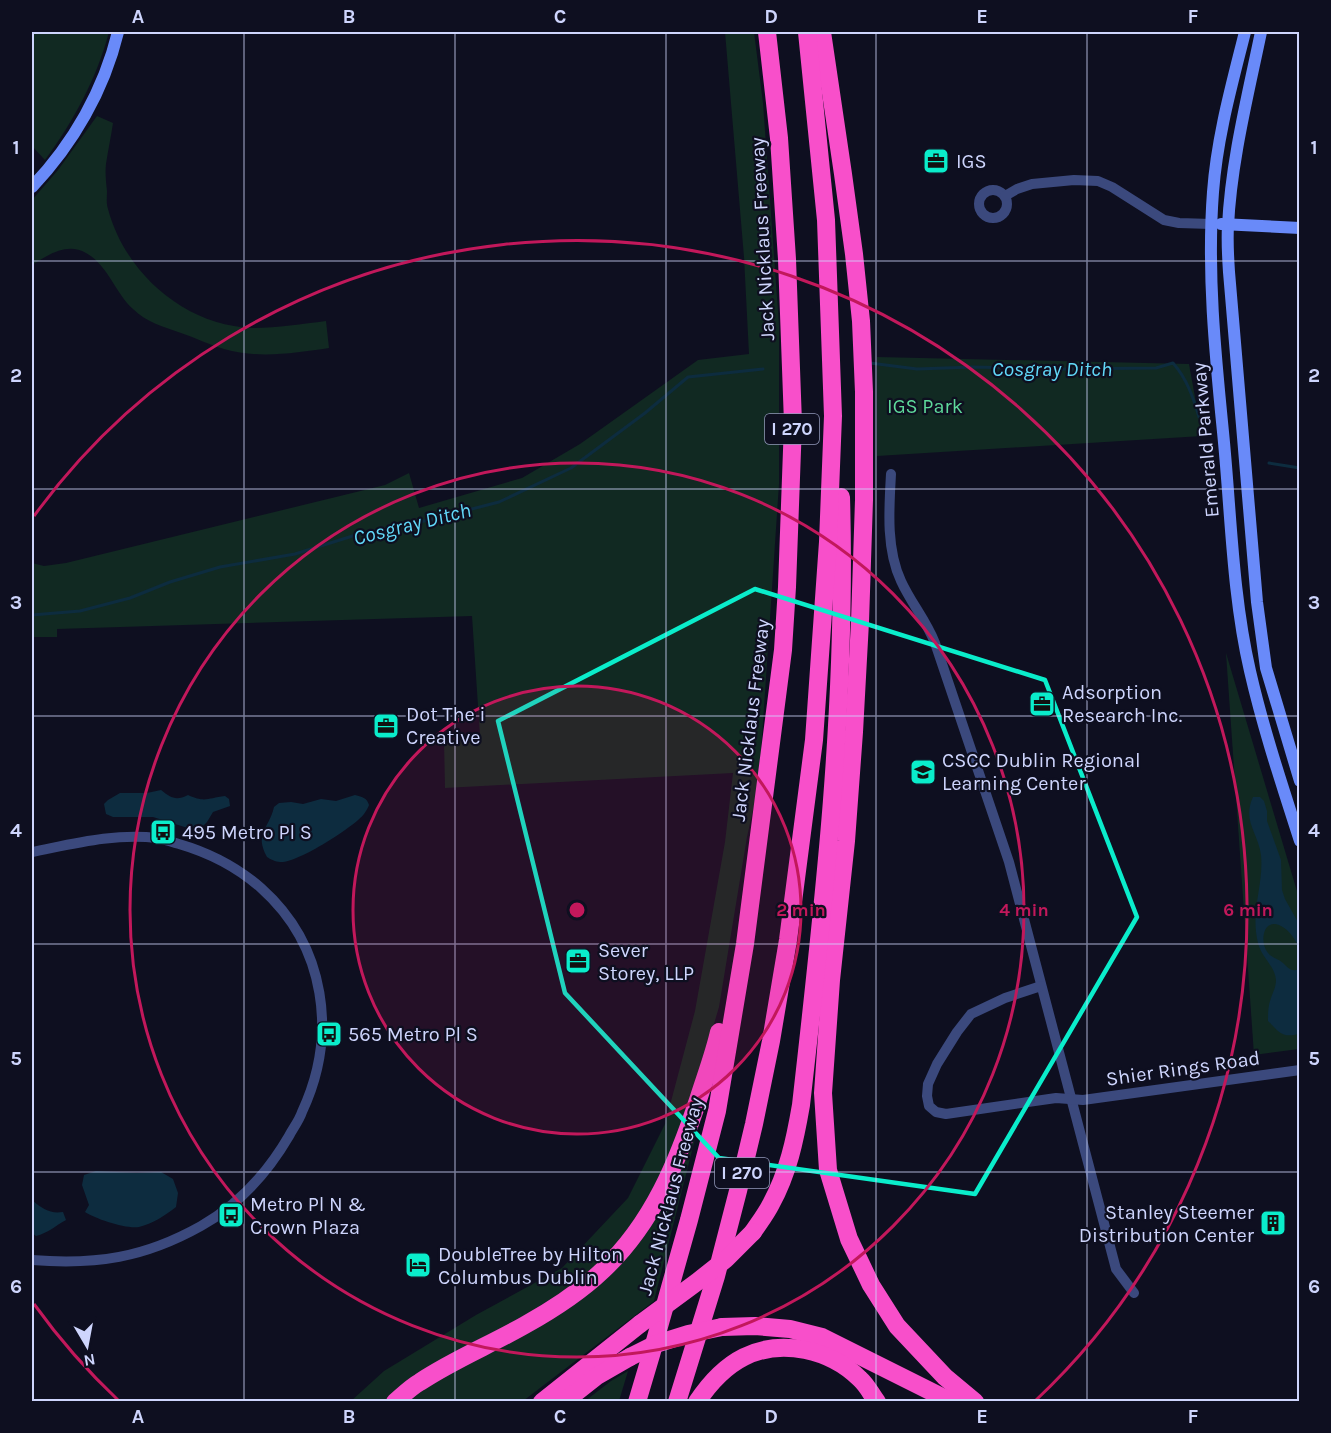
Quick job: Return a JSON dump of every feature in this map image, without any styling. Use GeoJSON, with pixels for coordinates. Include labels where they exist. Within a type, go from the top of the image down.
{"type":"FeatureCollection","features":[{"type":"Feature","properties":{"kind":"highway","name":"Jack Nicklaus Freeway"},"geometry":{"type":"LineString","coordinates":[[637,1401],[689,1220],[717,1112],[747,922],[783,650],[792,434],[787,259],[779,138],[766,32]]}},
{"type":"Feature","properties":{"kind":"highway","name":"I 270"},"geometry":{"type":"LineString","coordinates":[[677,1401],[716,1276],[743,1169],[771,1041],[788,940],[815,729],[829,531],[833,416],[826,220],[807,32]]}},
{"type":"Feature","properties":{"kind":"highway"},"geometry":{"type":"LineString","coordinates":[[822,32],[854,254],[861,321],[864,416],[864,500],[854,732],[823,1093],[828,1170],[849,1239],[871,1285],[897,1326],[945,1377],[975,1401]]}},
{"type":"Feature","properties":{"kind":"highway"},"geometry":{"type":"LineString","coordinates":[[542,1401],[726,1259],[753,1232],[784,1176],[794,1142],[802,1093],[830,838],[842,621],[839,433],[831,337]]}},
{"type":"Feature","properties":{"kind":"highway"},"geometry":{"type":"LineString","coordinates":[[395,1401],[419,1382],[469,1353],[525,1325],[569,1297],[603,1270],[634,1236],[662,1193],[685,1139],[715,1050],[747,922]]}},
{"type":"Feature","properties":{"kind":"highway"},"geometry":{"type":"LineString","coordinates":[[564,1401],[597,1376],[656,1344],[722,1327],[755,1326],[790,1329],[822,1338],[952,1401]]}},
{"type":"Feature","properties":{"kind":"highway"},"geometry":{"type":"LineString","coordinates":[[697,1401],[724,1370],[744,1357],[766,1349],[788,1347],[814,1351],[839,1362],[862,1380],[877,1401]]}},
{"type":"Feature","properties":{"kind":"main road"},"geometry":{"type":"LineString","coordinates":[[32,187],[56,160],[86,115],[104,76],[118,32]]}},
{"type":"Feature","properties":{"kind":"main road","name":"Emerald Parkway"},"geometry":{"type":"LineString","coordinates":[[1245,32],[1220,143],[1213,190],[1211,270],[1238,605],[1250,670],[1299,841]]}},
{"type":"Feature","properties":{"kind":"main road","name":"Emerald Parkway"},"geometry":{"type":"LineString","coordinates":[[1261,32],[1238,148],[1228,224],[1228,272],[1257,602],[1266,668],[1299,781]]}},
{"type":"Feature","properties":{"kind":"main road"},"geometry":{"type":"LineString","coordinates":[[1211,224],[1299,228]]}},
{"type":"Feature","properties":{"kind":"street"},"geometry":{"type":"LineString","coordinates":[[1005,196],[1032,184],[1074,180],[1098,182],[1112,187],[1164,220],[1211,224]]}},
{"type":"Feature","properties":{"kind":"street"},"geometry":{"type":"LineString","coordinates":[[891,474],[889,517],[895,564],[900,579],[935,643],[1009,862],[1116,1269],[1134,1293]]}},
{"type":"Feature","properties":{"kind":"street"},"geometry":{"type":"LineString","coordinates":[[32,852],[116,837],[160,838],[196,849],[226,862],[243,873],[273,900],[293,926],[314,971],[323,1020],[318,1067],[302,1113],[278,1154],[261,1176],[226,1209],[182,1236],[137,1253],[106,1260],[77,1262],[32,1260]]}},
{"type":"Feature","properties":{"kind":"street","name":"Shier Rings Road"},"geometry":{"type":"LineString","coordinates":[[1041,986],[1005,998],[972,1014],[957,1032],[937,1064],[928,1084],[929,1106],[936,1113],[946,1114],[1056,1098],[1083,1100],[1299,1070]]}},
{"type":"Feature","properties":{"kind":"highlighted area"},"geometry":{"type":"Polygon","coordinates":[[[755,589],[1045,680],[1137,917],[975,1194],[719,1158],[565,993],[498,721],[755,589]]]}},
{"type":"Feature","properties":{"kind":"green space"},"geometry":{"type":"Polygon","coordinates":[[[32,32],[109,32],[98,67],[83,99],[45,160],[32,146],[32,32]]]}},
{"type":"Feature","properties":{"kind":"green space"},"geometry":{"type":"Polygon","coordinates":[[[725,32],[754,32],[763,103],[779,325],[779,484],[759,782],[747,837],[719,1007],[684,1125],[646,1206],[623,1238],[584,1278],[388,1401],[351,1401],[384,1371],[476,1315],[562,1268],[628,1198],[665,1124],[695,1011],[725,842],[733,773],[445,788],[444,741],[480,736],[472,616],[57,629],[57,637],[32,637],[32,563],[44,566],[66,563],[385,485],[409,473],[419,508],[522,478],[580,444],[698,360],[749,354],[744,257],[725,32]]]}},
{"type":"Feature","properties":{"kind":"green space"},"geometry":{"type":"Polygon","coordinates":[[[97,116],[113,123],[106,177],[108,209],[116,232],[128,254],[143,274],[161,292],[204,318],[228,325],[262,328],[326,321],[329,348],[263,354],[224,349],[149,321],[138,314],[121,295],[106,272],[94,258],[86,253],[65,249],[32,265],[32,200],[58,170],[97,116]]]}},
{"type":"Feature","properties":{"kind":"green space","name":"IGS Park"},"geometry":{"type":"Polygon","coordinates":[[[877,357],[1189,364],[1202,436],[877,456],[877,357]]]}},
{"type":"Feature","properties":{"kind":"green space"},"geometry":{"type":"Polygon","coordinates":[[[1226,653],[1299,898],[1299,1049],[1254,1055],[1226,653]]]}},
{"type":"Feature","properties":{"kind":"green space"},"geometry":{"type":"Polygon","coordinates":[[[692,1138],[695,1139],[654,1301],[523,1401],[408,1402],[431,1383],[585,1294],[692,1138]]]}},
{"type":"Feature","properties":{"kind":"green space"},"geometry":{"type":"Polygon","coordinates":[[[628,1371],[619,1401],[585,1401],[611,1381],[628,1371]]]}},
{"type":"Feature","properties":{"kind":"water"},"geometry":{"type":"Polygon","coordinates":[[[161,790],[177,798],[188,795],[203,799],[225,796],[229,799],[230,806],[213,812],[202,827],[194,830],[153,817],[113,817],[106,814],[104,804],[120,793],[147,793],[161,790]]]}},
{"type":"Feature","properties":{"kind":"water"},"geometry":{"type":"Polygon","coordinates":[[[355,795],[364,798],[369,805],[364,814],[349,827],[324,844],[288,861],[280,862],[267,857],[263,849],[262,836],[274,807],[279,803],[303,804],[321,799],[336,801],[355,795]]]}},
{"type":"Feature","properties":{"kind":"water"},"geometry":{"type":"Polygon","coordinates":[[[1253,797],[1260,797],[1264,801],[1267,821],[1281,860],[1282,890],[1299,924],[1299,947],[1287,930],[1275,924],[1267,928],[1263,937],[1265,948],[1270,955],[1291,969],[1299,969],[1299,1034],[1282,1034],[1268,1021],[1269,1004],[1276,980],[1260,948],[1256,931],[1261,855],[1249,813],[1253,797]]]}},
{"type":"Feature","properties":{"kind":"water"},"geometry":{"type":"Polygon","coordinates":[[[96,1171],[161,1172],[173,1179],[178,1193],[176,1207],[159,1219],[139,1227],[119,1225],[96,1218],[85,1212],[89,1205],[82,1185],[84,1175],[96,1171]]]}},
{"type":"Feature","properties":{"kind":"water"},"geometry":{"type":"Polygon","coordinates":[[[33,1201],[47,1210],[63,1212],[66,1220],[36,1236],[32,1233],[33,1201]]]}},
{"type":"Feature","properties":{"kind":"waterway","name":"Cosgray Ditch"},"geometry":{"type":"LineString","coordinates":[[870,363],[917,369],[1156,368],[1173,363],[1186,382],[1199,417]]}},
{"type":"Feature","properties":{"kind":"waterway","name":"Cosgray Ditch"},"geometry":{"type":"LineString","coordinates":[[32,615],[80,611],[130,598],[170,582],[220,567],[295,554],[359,534],[429,520],[499,502],[571,468],[645,413],[688,377],[763,369]]}},
{"type":"Feature","properties":{"kind":"waterway","name":"Cosgray Ditch"},"geometry":{"type":"LineString","coordinates":[[1269,463],[1300,468]]}},
{"type":"Feature","properties":{"kind":"place","name":"IGS"},"geometry":{"type":"Point","coordinates":[936,161]}},
{"type":"Feature","properties":{"kind":"place","name":"Adsorption Research Inc."},"geometry":{"type":"Point","coordinates":[1042,704]}},
{"type":"Feature","properties":{"kind":"place","name":"Dot The i Creative"},"geometry":{"type":"Point","coordinates":[386,726]}},
{"type":"Feature","properties":{"kind":"place","name":"CSCC Dublin Regional Learning Center"},"geometry":{"type":"Point","coordinates":[923,772]}},
{"type":"Feature","properties":{"kind":"place","name":"495 Metro Pl S"},"geometry":{"type":"Point","coordinates":[163,832]}},
{"type":"Feature","properties":{"kind":"place","name":"Sever Storey, LLP"},"geometry":{"type":"Point","coordinates":[578,961]}},
{"type":"Feature","properties":{"kind":"place","name":"565 Metro Pl S"},"geometry":{"type":"Point","coordinates":[329,1034]}},
{"type":"Feature","properties":{"kind":"place","name":"Metro Pl N & Crown Plaza"},"geometry":{"type":"Point","coordinates":[231,1215]}},
{"type":"Feature","properties":{"kind":"place","name":"Stanley Steemer Distribution Center"},"geometry":{"type":"Point","coordinates":[1273,1223]}},
{"type":"Feature","properties":{"kind":"place","name":"DoubleTree by Hilton Columbus Dublin"},"geometry":{"type":"Point","coordinates":[418,1265]}}]}
